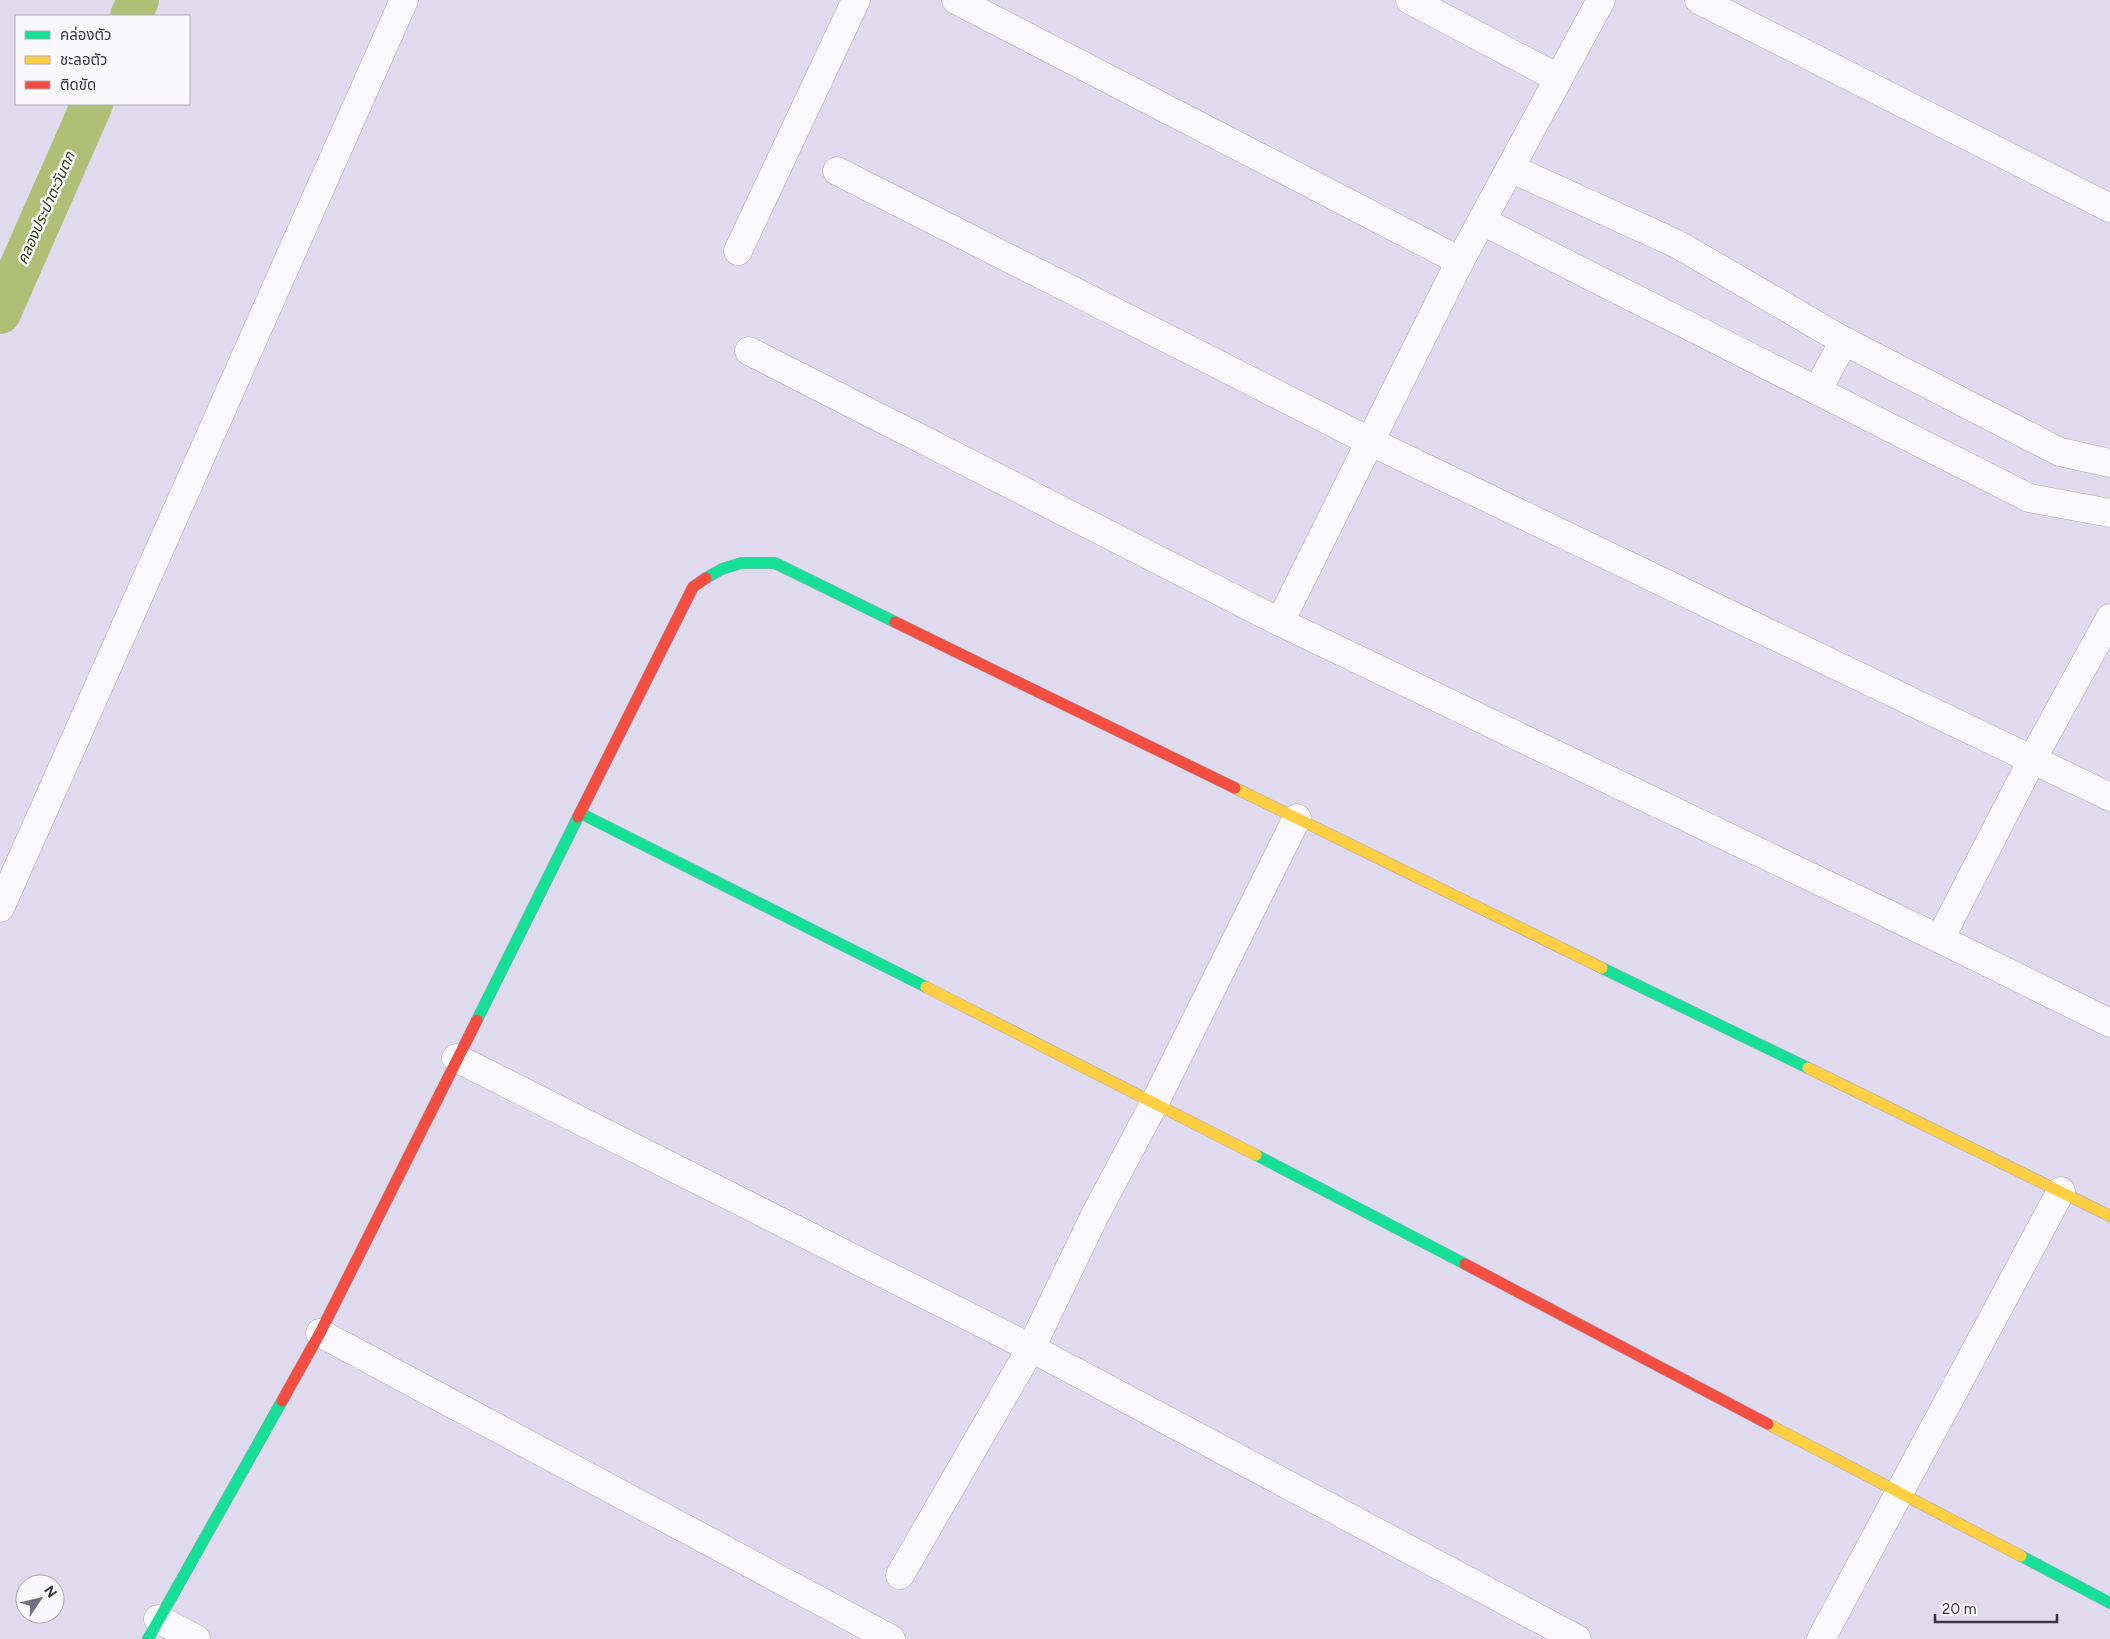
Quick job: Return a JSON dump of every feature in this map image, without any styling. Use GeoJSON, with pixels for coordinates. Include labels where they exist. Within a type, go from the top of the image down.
{"type":"FeatureCollection","features":[{"type":"Feature","properties":{"kind":"street"},"geometry":{"type":"LineString","coordinates":[[0,908],[404,0]]}},
{"type":"Feature","properties":{"kind":"street"},"geometry":{"type":"LineString","coordinates":[[738,251],[856,0]]}},
{"type":"Feature","properties":{"kind":"street"},"geometry":{"type":"LineString","coordinates":[[956,0],[1460,260]]}},
{"type":"Feature","properties":{"kind":"street"},"geometry":{"type":"LineString","coordinates":[[1410,0],[1558,78]]}},
{"type":"Feature","properties":{"kind":"street"},"geometry":{"type":"LineString","coordinates":[[1280,622],[1460,260],[1601,0]]}},
{"type":"Feature","properties":{"kind":"street"},"geometry":{"type":"LineString","coordinates":[[1699,0],[2110,208]]}},
{"type":"Feature","properties":{"kind":"street"},"geometry":{"type":"LineString","coordinates":[[1510,168],[1677,244],[1844,341],[2060,452],[2110,463]]}},
{"type":"Feature","properties":{"kind":"street"},"geometry":{"type":"LineString","coordinates":[[836,170],[1369,441],[2033,758],[2110,797]]}},
{"type":"Feature","properties":{"kind":"street"},"geometry":{"type":"LineString","coordinates":[[1482,221],[2029,498],[2110,513]]}},
{"type":"Feature","properties":{"kind":"street"},"geometry":{"type":"LineString","coordinates":[[1817,391],[1844,341]]}},
{"type":"Feature","properties":{"kind":"street"},"geometry":{"type":"LineString","coordinates":[[749,351],[1280,622],[1940,938],[2110,1023]]}},
{"type":"Feature","properties":{"kind":"street"},"geometry":{"type":"LineString","coordinates":[[196,1639],[153,1629],[320,1334],[456,1058],[693,587],[714,572],[756,560],[775,563],[2110,1216]]}},
{"type":"Feature","properties":{"kind":"street"},"geometry":{"type":"LineString","coordinates":[[1940,938],[2033,758],[2110,618]]}},
{"type":"Feature","properties":{"kind":"street"},"geometry":{"type":"LineString","coordinates":[[580,813],[1155,1102],[1900,1491],[2110,1603]]}},
{"type":"Feature","properties":{"kind":"street"},"geometry":{"type":"LineString","coordinates":[[900,1575],[1031,1348],[1095,1214],[1155,1102],[1297,818]]}},
{"type":"Feature","properties":{"kind":"street"},"geometry":{"type":"LineString","coordinates":[[456,1058],[1031,1348],[1577,1639]]}},
{"type":"Feature","properties":{"kind":"street"},"geometry":{"type":"LineString","coordinates":[[1821,1639],[2061,1191]]}},
{"type":"Feature","properties":{"kind":"street"},"geometry":{"type":"LineString","coordinates":[[320,1334],[855,1630],[891,1639]]}},
{"type":"Feature","properties":{"kind":"waterway","name":"คลองประปาตะวันตก"},"geometry":{"type":"LineString","coordinates":[[131,15],[138,0]]}},
{"type":"Feature","properties":{"kind":"waterway","name":"คลองประปาตะวันตก"},"geometry":{"type":"LineString","coordinates":[[0,313],[92,105]]}},
{"type":"Feature","properties":{"kind":"traffic: fast"},"geometry":{"type":"LineString","coordinates":[[706,578],[722,569],[741,563],[775,563],[895,622]]}},
{"type":"Feature","properties":{"kind":"traffic: fast"},"geometry":{"type":"LineString","coordinates":[[580,813],[926,987]]}},
{"type":"Feature","properties":{"kind":"traffic: fast"},"geometry":{"type":"LineString","coordinates":[[477,1020],[578,817]]}},
{"type":"Feature","properties":{"kind":"traffic: fast"},"geometry":{"type":"LineString","coordinates":[[1602,968],[1808,1068]]}},
{"type":"Feature","properties":{"kind":"traffic: fast"},"geometry":{"type":"LineString","coordinates":[[1256,1155],[1465,1264]]}},
{"type":"Feature","properties":{"kind":"traffic: fast"},"geometry":{"type":"LineString","coordinates":[[148,1639],[282,1401]]}},
{"type":"Feature","properties":{"kind":"traffic: fast"},"geometry":{"type":"LineString","coordinates":[[2021,1556],[2110,1603]]}},
{"type":"Feature","properties":{"kind":"traffic: slow"},"geometry":{"type":"LineString","coordinates":[[1235,788],[1602,968]]}},
{"type":"Feature","properties":{"kind":"traffic: slow"},"geometry":{"type":"LineString","coordinates":[[926,987],[1256,1155]]}},
{"type":"Feature","properties":{"kind":"traffic: slow"},"geometry":{"type":"LineString","coordinates":[[1808,1068],[2110,1216]]}},
{"type":"Feature","properties":{"kind":"traffic: slow"},"geometry":{"type":"LineString","coordinates":[[1768,1424],[2021,1556]]}},
{"type":"Feature","properties":{"kind":"traffic: jam"},"geometry":{"type":"LineString","coordinates":[[578,817],[693,587],[706,578]]}},
{"type":"Feature","properties":{"kind":"traffic: jam"},"geometry":{"type":"LineString","coordinates":[[895,622],[1235,788]]}},
{"type":"Feature","properties":{"kind":"traffic: jam"},"geometry":{"type":"LineString","coordinates":[[282,1401],[320,1333],[477,1020]]}},
{"type":"Feature","properties":{"kind":"traffic: jam"},"geometry":{"type":"LineString","coordinates":[[1465,1264],[1768,1424]]}}]}
